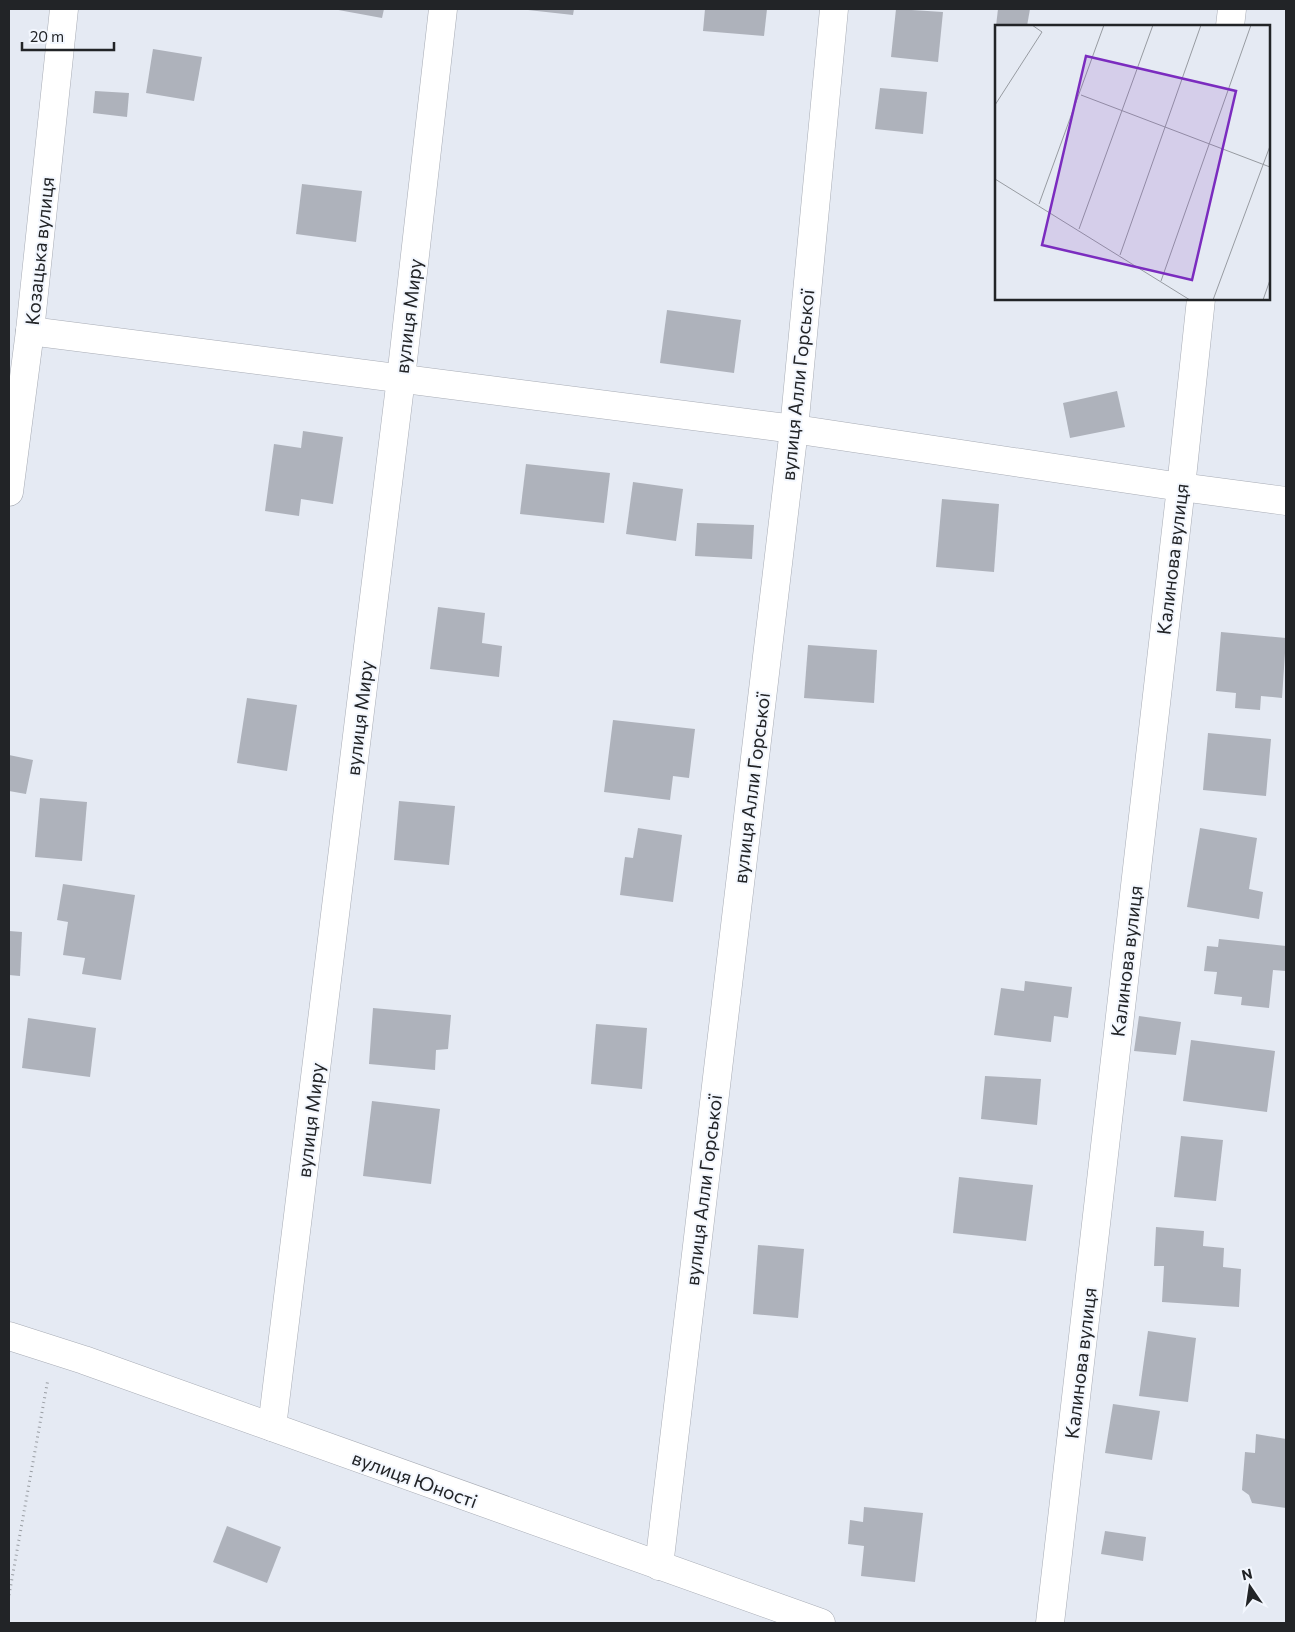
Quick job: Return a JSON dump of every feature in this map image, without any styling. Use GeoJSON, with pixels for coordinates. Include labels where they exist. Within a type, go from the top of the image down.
{"type":"FeatureCollection","features":[{"type":"Feature","properties":{"kind":"street","name":"Козацька вулиця"},"geometry":{"type":"LineString","coordinates":[[9,492],[30,331],[64,9]]}},
{"type":"Feature","properties":{"kind":"street","name":"вулиця Миру"},"geometry":{"type":"LineString","coordinates":[[272,1427],[401,378],[443,9]]}},
{"type":"Feature","properties":{"kind":"street","name":"вулиця Алли Горської"},"geometry":{"type":"LineString","coordinates":[[659,1566],[794,429],[834,9]]}},
{"type":"Feature","properties":{"kind":"street"},"geometry":{"type":"LineString","coordinates":[[1230,25],[1232,9]]}},
{"type":"Feature","properties":{"kind":"street","name":"Калинова вулиця"},"geometry":{"type":"LineString","coordinates":[[1050,1623],[1201,300]]}},
{"type":"Feature","properties":{"kind":"street"},"geometry":{"type":"LineString","coordinates":[[30,331],[794,429],[1286,501]]}},
{"type":"Feature","properties":{"kind":"street","name":"вулиця Юності"},"geometry":{"type":"LineString","coordinates":[[9,1336],[272,1427],[821,1623]]}},
{"type":"Feature","properties":{"kind":"path"},"geometry":{"type":"LineString","coordinates":[[9,1595],[54,1350]]}},
{"type":"Feature","properties":{"kind":"building"},"geometry":{"type":"Polygon","coordinates":[[[333,9],[384,9],[382,18],[333,9]]]}},
{"type":"Feature","properties":{"kind":"building"},"geometry":{"type":"Polygon","coordinates":[[[528,9],[574,9],[573,15],[528,9]]]}},
{"type":"Feature","properties":{"kind":"building"},"geometry":{"type":"Polygon","coordinates":[[[705,9],[767,9],[764,36],[703,31],[705,9]]]}},
{"type":"Feature","properties":{"kind":"building"},"geometry":{"type":"Polygon","coordinates":[[[896,9],[943,12],[938,62],[891,57],[896,9]]]}},
{"type":"Feature","properties":{"kind":"building"},"geometry":{"type":"Polygon","coordinates":[[[998,9],[1030,9],[1027,25],[996,25],[998,9]]]}},
{"type":"Feature","properties":{"kind":"building"},"geometry":{"type":"Polygon","coordinates":[[[153,49],[202,57],[194,101],[146,93],[153,49]]]}},
{"type":"Feature","properties":{"kind":"building"},"geometry":{"type":"Polygon","coordinates":[[[880,88],[927,92],[923,134],[875,129],[880,88]]]}},
{"type":"Feature","properties":{"kind":"building"},"geometry":{"type":"Polygon","coordinates":[[[95,91],[129,93],[127,117],[93,113],[95,91]]]}},
{"type":"Feature","properties":{"kind":"building"},"geometry":{"type":"Polygon","coordinates":[[[302,184],[362,191],[356,242],[296,234],[302,184]]]}},
{"type":"Feature","properties":{"kind":"building"},"geometry":{"type":"Polygon","coordinates":[[[667,310],[741,320],[734,373],[660,363],[667,310]]]}},
{"type":"Feature","properties":{"kind":"building"},"geometry":{"type":"Polygon","coordinates":[[[1117,391],[1125,427],[1070,438],[1063,403],[1117,391]]]}},
{"type":"Feature","properties":{"kind":"building"},"geometry":{"type":"Polygon","coordinates":[[[303,431],[343,437],[333,504],[301,499],[299,516],[265,511],[274,444],[301,448],[303,431]]]}},
{"type":"Feature","properties":{"kind":"building"},"geometry":{"type":"Polygon","coordinates":[[[526,464],[610,473],[604,523],[520,514],[526,464]]]}},
{"type":"Feature","properties":{"kind":"building"},"geometry":{"type":"Polygon","coordinates":[[[633,482],[683,489],[676,541],[626,534],[633,482]]]}},
{"type":"Feature","properties":{"kind":"building"},"geometry":{"type":"Polygon","coordinates":[[[942,499],[999,504],[994,572],[936,567],[942,499]]]}},
{"type":"Feature","properties":{"kind":"building"},"geometry":{"type":"Polygon","coordinates":[[[697,523],[754,525],[752,559],[695,556],[697,523]]]}},
{"type":"Feature","properties":{"kind":"building"},"geometry":{"type":"Polygon","coordinates":[[[438,607],[485,613],[482,643],[502,646],[499,677],[430,669],[438,607]]]}},
{"type":"Feature","properties":{"kind":"building"},"geometry":{"type":"Polygon","coordinates":[[[1221,632],[1286,638],[1282,698],[1261,696],[1260,710],[1235,708],[1236,693],[1216,691],[1221,632]]]}},
{"type":"Feature","properties":{"kind":"building"},"geometry":{"type":"Polygon","coordinates":[[[808,645],[877,650],[874,703],[804,698],[808,645]]]}},
{"type":"Feature","properties":{"kind":"building"},"geometry":{"type":"Polygon","coordinates":[[[247,698],[297,705],[287,771],[237,763],[247,698]]]}},
{"type":"Feature","properties":{"kind":"building"},"geometry":{"type":"Polygon","coordinates":[[[613,720],[695,729],[689,778],[673,776],[670,800],[604,792],[613,720]]]}},
{"type":"Feature","properties":{"kind":"building"},"geometry":{"type":"Polygon","coordinates":[[[1208,733],[1271,739],[1266,796],[1203,790],[1208,733]]]}},
{"type":"Feature","properties":{"kind":"building"},"geometry":{"type":"Polygon","coordinates":[[[9,755],[33,760],[26,794],[9,791],[9,755]]]}},
{"type":"Feature","properties":{"kind":"building"},"geometry":{"type":"Polygon","coordinates":[[[40,798],[87,802],[82,861],[35,857],[40,798]]]}},
{"type":"Feature","properties":{"kind":"building"},"geometry":{"type":"Polygon","coordinates":[[[399,801],[455,806],[449,865],[394,860],[399,801]]]}},
{"type":"Feature","properties":{"kind":"building"},"geometry":{"type":"Polygon","coordinates":[[[638,828],[682,835],[673,902],[620,895],[625,857],[633,858],[638,828]]]}},
{"type":"Feature","properties":{"kind":"building"},"geometry":{"type":"Polygon","coordinates":[[[1200,828],[1257,838],[1249,889],[1263,892],[1259,919],[1187,907],[1200,828]]]}},
{"type":"Feature","properties":{"kind":"building"},"geometry":{"type":"Polygon","coordinates":[[[63,884],[135,895],[121,980],[82,974],[85,958],[63,955],[68,922],[57,920],[63,884]]]}},
{"type":"Feature","properties":{"kind":"building"},"geometry":{"type":"Polygon","coordinates":[[[9,931],[22,932],[20,976],[9,975],[9,931]]]}},
{"type":"Feature","properties":{"kind":"building"},"geometry":{"type":"Polygon","coordinates":[[[1219,939],[1286,946],[1286,971],[1273,970],[1269,1008],[1241,1005],[1242,997],[1214,994],[1217,972],[1204,971],[1207,946],[1218,947],[1219,939]]]}},
{"type":"Feature","properties":{"kind":"building"},"geometry":{"type":"Polygon","coordinates":[[[1025,981],[1072,987],[1068,1018],[1054,1016],[1051,1042],[994,1035],[1001,988],[1024,991],[1025,981]]]}},
{"type":"Feature","properties":{"kind":"building"},"geometry":{"type":"Polygon","coordinates":[[[373,1008],[451,1015],[448,1049],[436,1050],[435,1070],[369,1064],[373,1008]]]}},
{"type":"Feature","properties":{"kind":"building"},"geometry":{"type":"Polygon","coordinates":[[[1139,1016],[1181,1022],[1176,1055],[1134,1051],[1139,1016]]]}},
{"type":"Feature","properties":{"kind":"building"},"geometry":{"type":"Polygon","coordinates":[[[28,1018],[96,1028],[90,1077],[22,1068],[28,1018]]]}},
{"type":"Feature","properties":{"kind":"building"},"geometry":{"type":"Polygon","coordinates":[[[596,1024],[647,1028],[642,1089],[591,1084],[596,1024]]]}},
{"type":"Feature","properties":{"kind":"building"},"geometry":{"type":"Polygon","coordinates":[[[1191,1040],[1275,1051],[1267,1112],[1183,1101],[1191,1040]]]}},
{"type":"Feature","properties":{"kind":"building"},"geometry":{"type":"Polygon","coordinates":[[[985,1076],[1041,1079],[1037,1125],[981,1119],[985,1076]]]}},
{"type":"Feature","properties":{"kind":"building"},"geometry":{"type":"Polygon","coordinates":[[[372,1101],[440,1109],[431,1184],[363,1176],[372,1101]]]}},
{"type":"Feature","properties":{"kind":"building"},"geometry":{"type":"Polygon","coordinates":[[[1181,1136],[1223,1140],[1216,1201],[1174,1197],[1181,1136]]]}},
{"type":"Feature","properties":{"kind":"building"},"geometry":{"type":"Polygon","coordinates":[[[959,1177],[1033,1185],[1026,1241],[953,1233],[959,1177]]]}},
{"type":"Feature","properties":{"kind":"building"},"geometry":{"type":"Polygon","coordinates":[[[1156,1227],[1204,1231],[1203,1246],[1224,1248],[1223,1267],[1241,1269],[1239,1307],[1162,1302],[1164,1266],[1154,1266],[1156,1227]]]}},
{"type":"Feature","properties":{"kind":"building"},"geometry":{"type":"Polygon","coordinates":[[[758,1245],[804,1249],[798,1318],[753,1314],[758,1245]]]}},
{"type":"Feature","properties":{"kind":"building"},"geometry":{"type":"Polygon","coordinates":[[[1148,1331],[1196,1338],[1188,1402],[1139,1396],[1148,1331]]]}},
{"type":"Feature","properties":{"kind":"building"},"geometry":{"type":"Polygon","coordinates":[[[1113,1404],[1160,1411],[1152,1460],[1105,1453],[1113,1404]]]}},
{"type":"Feature","properties":{"kind":"building"},"geometry":{"type":"Polygon","coordinates":[[[1256,1434],[1286,1439],[1286,1508],[1252,1503],[1249,1495],[1242,1490],[1245,1452],[1255,1453],[1256,1434]]]}},
{"type":"Feature","properties":{"kind":"building"},"geometry":{"type":"Polygon","coordinates":[[[864,1507],[923,1513],[915,1582],[861,1576],[864,1546],[848,1544],[850,1520],[863,1522],[864,1507]]]}},
{"type":"Feature","properties":{"kind":"building"},"geometry":{"type":"Polygon","coordinates":[[[227,1526],[281,1547],[267,1583],[213,1562],[227,1526]]]}},
{"type":"Feature","properties":{"kind":"building"},"geometry":{"type":"Polygon","coordinates":[[[1105,1531],[1146,1537],[1143,1561],[1101,1554],[1105,1531]]]}}]}
